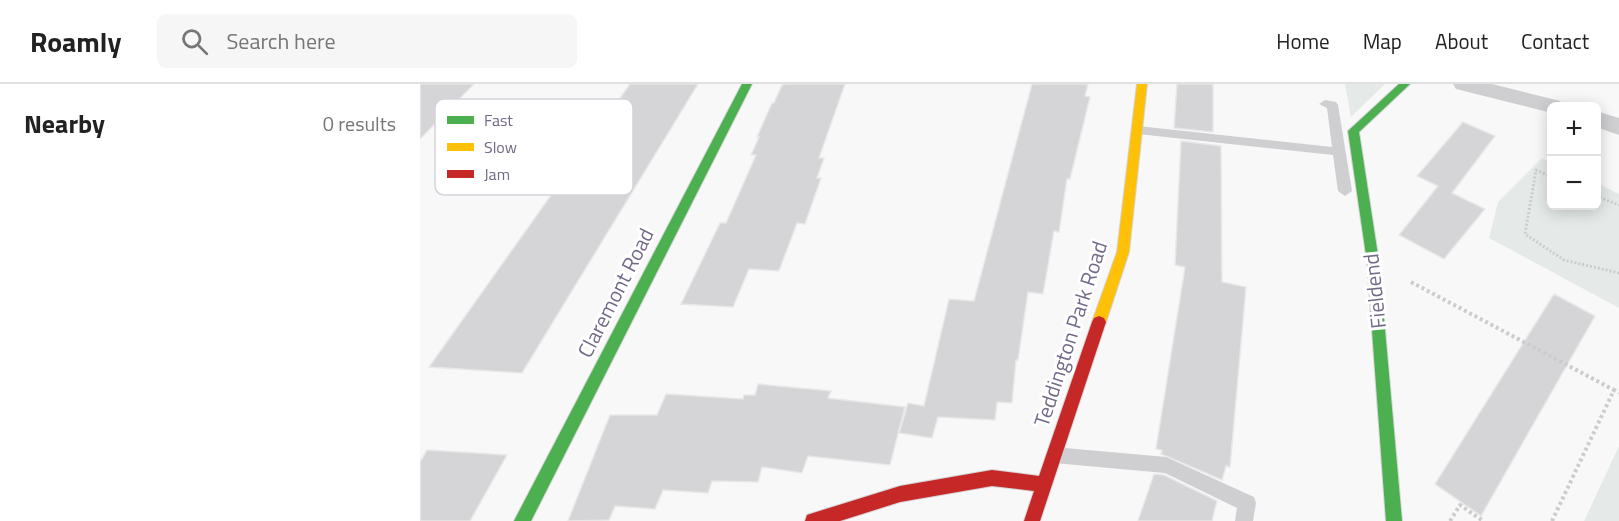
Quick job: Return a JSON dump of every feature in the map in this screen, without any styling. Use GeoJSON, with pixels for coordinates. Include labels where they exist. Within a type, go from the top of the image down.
{"type":"FeatureCollection","features":[{"type":"Feature","properties":{"kind":"street","name":"Claremont Road"},"geometry":{"type":"LineString","coordinates":[[522,521],[747,84]]}},
{"type":"Feature","properties":{"kind":"street","name":"Teddington Park Road"},"geometry":{"type":"LineString","coordinates":[[1032,521],[1123,252],[1142,84]]}},
{"type":"Feature","properties":{"kind":"street","name":"Fieldend"},"geometry":{"type":"LineString","coordinates":[[1394,521],[1373,262],[1353,131],[1405,84]]}},
{"type":"Feature","properties":{"kind":"street"},"geometry":{"type":"LineString","coordinates":[[1464,84],[1547,105]]}},
{"type":"Feature","properties":{"kind":"street"},"geometry":{"type":"LineString","coordinates":[[1601,120],[1619,127]]}},
{"type":"Feature","properties":{"kind":"street"},"geometry":{"type":"LineString","coordinates":[[813,521],[900,494],[992,478],[1043,484]]}},
{"type":"Feature","properties":{"kind":"lane"},"geometry":{"type":"LineString","coordinates":[[1326,104],[1332,105],[1345,191]]}},
{"type":"Feature","properties":{"kind":"lane"},"geometry":{"type":"LineString","coordinates":[[1138,130],[1339,152]]}},
{"type":"Feature","properties":{"kind":"lane"},"geometry":{"type":"LineString","coordinates":[[1054,454],[1166,465],[1247,503],[1244,521]]}},
{"type":"Feature","properties":{"kind":"path"},"geometry":{"type":"LineString","coordinates":[[1547,175],[1536,170],[1525,234],[1564,260],[1619,273]]}},
{"type":"Feature","properties":{"kind":"path"},"geometry":{"type":"LineString","coordinates":[[1601,198],[1619,205]]}},
{"type":"Feature","properties":{"kind":"path"},"geometry":{"type":"LineString","coordinates":[[1373,262],[1616,392],[1552,521]]}},
{"type":"Feature","properties":{"kind":"path"},"geometry":{"type":"LineString","coordinates":[[1450,521],[1460,504],[1483,521]]}},
{"type":"Feature","properties":{"kind":"shaded area"},"geometry":{"type":"Polygon","coordinates":[[[1345,84],[1385,84],[1351,117],[1345,84]]]}},
{"type":"Feature","properties":{"kind":"shaded area"},"geometry":{"type":"Polygon","coordinates":[[[1542,158],[1547,161],[1547,210],[1601,210],[1601,185],[1619,194],[1619,308],[1489,238],[1498,202],[1542,158]]]}},
{"type":"Feature","properties":{"kind":"shaded area"},"geometry":{"type":"Polygon","coordinates":[[[1619,446],[1619,521],[1584,521],[1619,446]]]}},
{"type":"Feature","properties":{"kind":"building"},"geometry":{"type":"Polygon","coordinates":[[[420,84],[474,84],[459,99],[435,99],[435,124],[420,139],[420,84]]]}},
{"type":"Feature","properties":{"kind":"building"},"geometry":{"type":"Polygon","coordinates":[[[630,84],[698,84],[633,191],[633,99],[619,99],[630,84]]]}},
{"type":"Feature","properties":{"kind":"building"},"geometry":{"type":"Polygon","coordinates":[[[845,84],[819,158],[824,158],[817,178],[821,178],[805,224],[797,223],[779,271],[749,269],[733,307],[681,304],[720,223],[726,223],[756,155],[751,155],[759,137],[757,137],[772,103],[782,85],[845,84]]]}},
{"type":"Feature","properties":{"kind":"building"},"geometry":{"type":"Polygon","coordinates":[[[1032,84],[1088,84],[1085,96],[1090,97],[1070,179],[1067,179],[1059,232],[1054,231],[1043,294],[1028,292],[1018,360],[1016,360],[1012,403],[997,402],[995,420],[938,417],[932,438],[899,433],[908,403],[924,406],[949,299],[974,301],[1032,84]]]}},
{"type":"Feature","properties":{"kind":"building"},"geometry":{"type":"Polygon","coordinates":[[[1177,84],[1213,84],[1213,132],[1174,128],[1177,84]]]}},
{"type":"Feature","properties":{"kind":"building"},"geometry":{"type":"Polygon","coordinates":[[[1463,122],[1495,136],[1452,193],[1485,209],[1444,259],[1399,235],[1438,186],[1417,176],[1463,122]]]}},
{"type":"Feature","properties":{"kind":"building"},"geometry":{"type":"Polygon","coordinates":[[[1181,141],[1221,146],[1222,282],[1246,287],[1230,467],[1226,466],[1222,480],[1161,454],[1162,450],[1156,449],[1185,267],[1175,265],[1181,141]]]}},
{"type":"Feature","properties":{"kind":"building"},"geometry":{"type":"Polygon","coordinates":[[[551,195],[630,195],[522,373],[429,367],[551,195]]]}},
{"type":"Feature","properties":{"kind":"building"},"geometry":{"type":"Polygon","coordinates":[[[1554,294],[1595,316],[1481,516],[1435,484],[1554,294]]]}},
{"type":"Feature","properties":{"kind":"building"},"geometry":{"type":"Polygon","coordinates":[[[758,384],[831,391],[828,398],[905,407],[890,465],[808,456],[802,473],[762,467],[758,482],[712,481],[708,493],[663,490],[655,509],[615,506],[609,520],[568,521],[610,415],[657,415],[666,394],[743,399],[744,395],[755,395],[758,384]]]}},
{"type":"Feature","properties":{"kind":"building"},"geometry":{"type":"Polygon","coordinates":[[[427,450],[507,455],[470,521],[420,521],[420,462],[427,450]]]}},
{"type":"Feature","properties":{"kind":"building"},"geometry":{"type":"Polygon","coordinates":[[[1154,474],[1164,475],[1217,501],[1212,521],[1138,521],[1154,474]]]}},
{"type":"Feature","properties":{"kind":"traffic: fast"},"geometry":{"type":"LineString","coordinates":[[522,521],[747,84]]}},
{"type":"Feature","properties":{"kind":"traffic: fast"},"geometry":{"type":"LineString","coordinates":[[1394,521],[1373,262],[1353,131],[1405,84]]}},
{"type":"Feature","properties":{"kind":"traffic: slow"},"geometry":{"type":"LineString","coordinates":[[1099,322],[1123,252],[1142,84]]}},
{"type":"Feature","properties":{"kind":"traffic: jam"},"geometry":{"type":"LineString","coordinates":[[1032,521],[1099,322]]}},
{"type":"Feature","properties":{"kind":"traffic: jam"},"geometry":{"type":"LineString","coordinates":[[813,521],[900,494],[992,478],[1043,484]]}}]}
